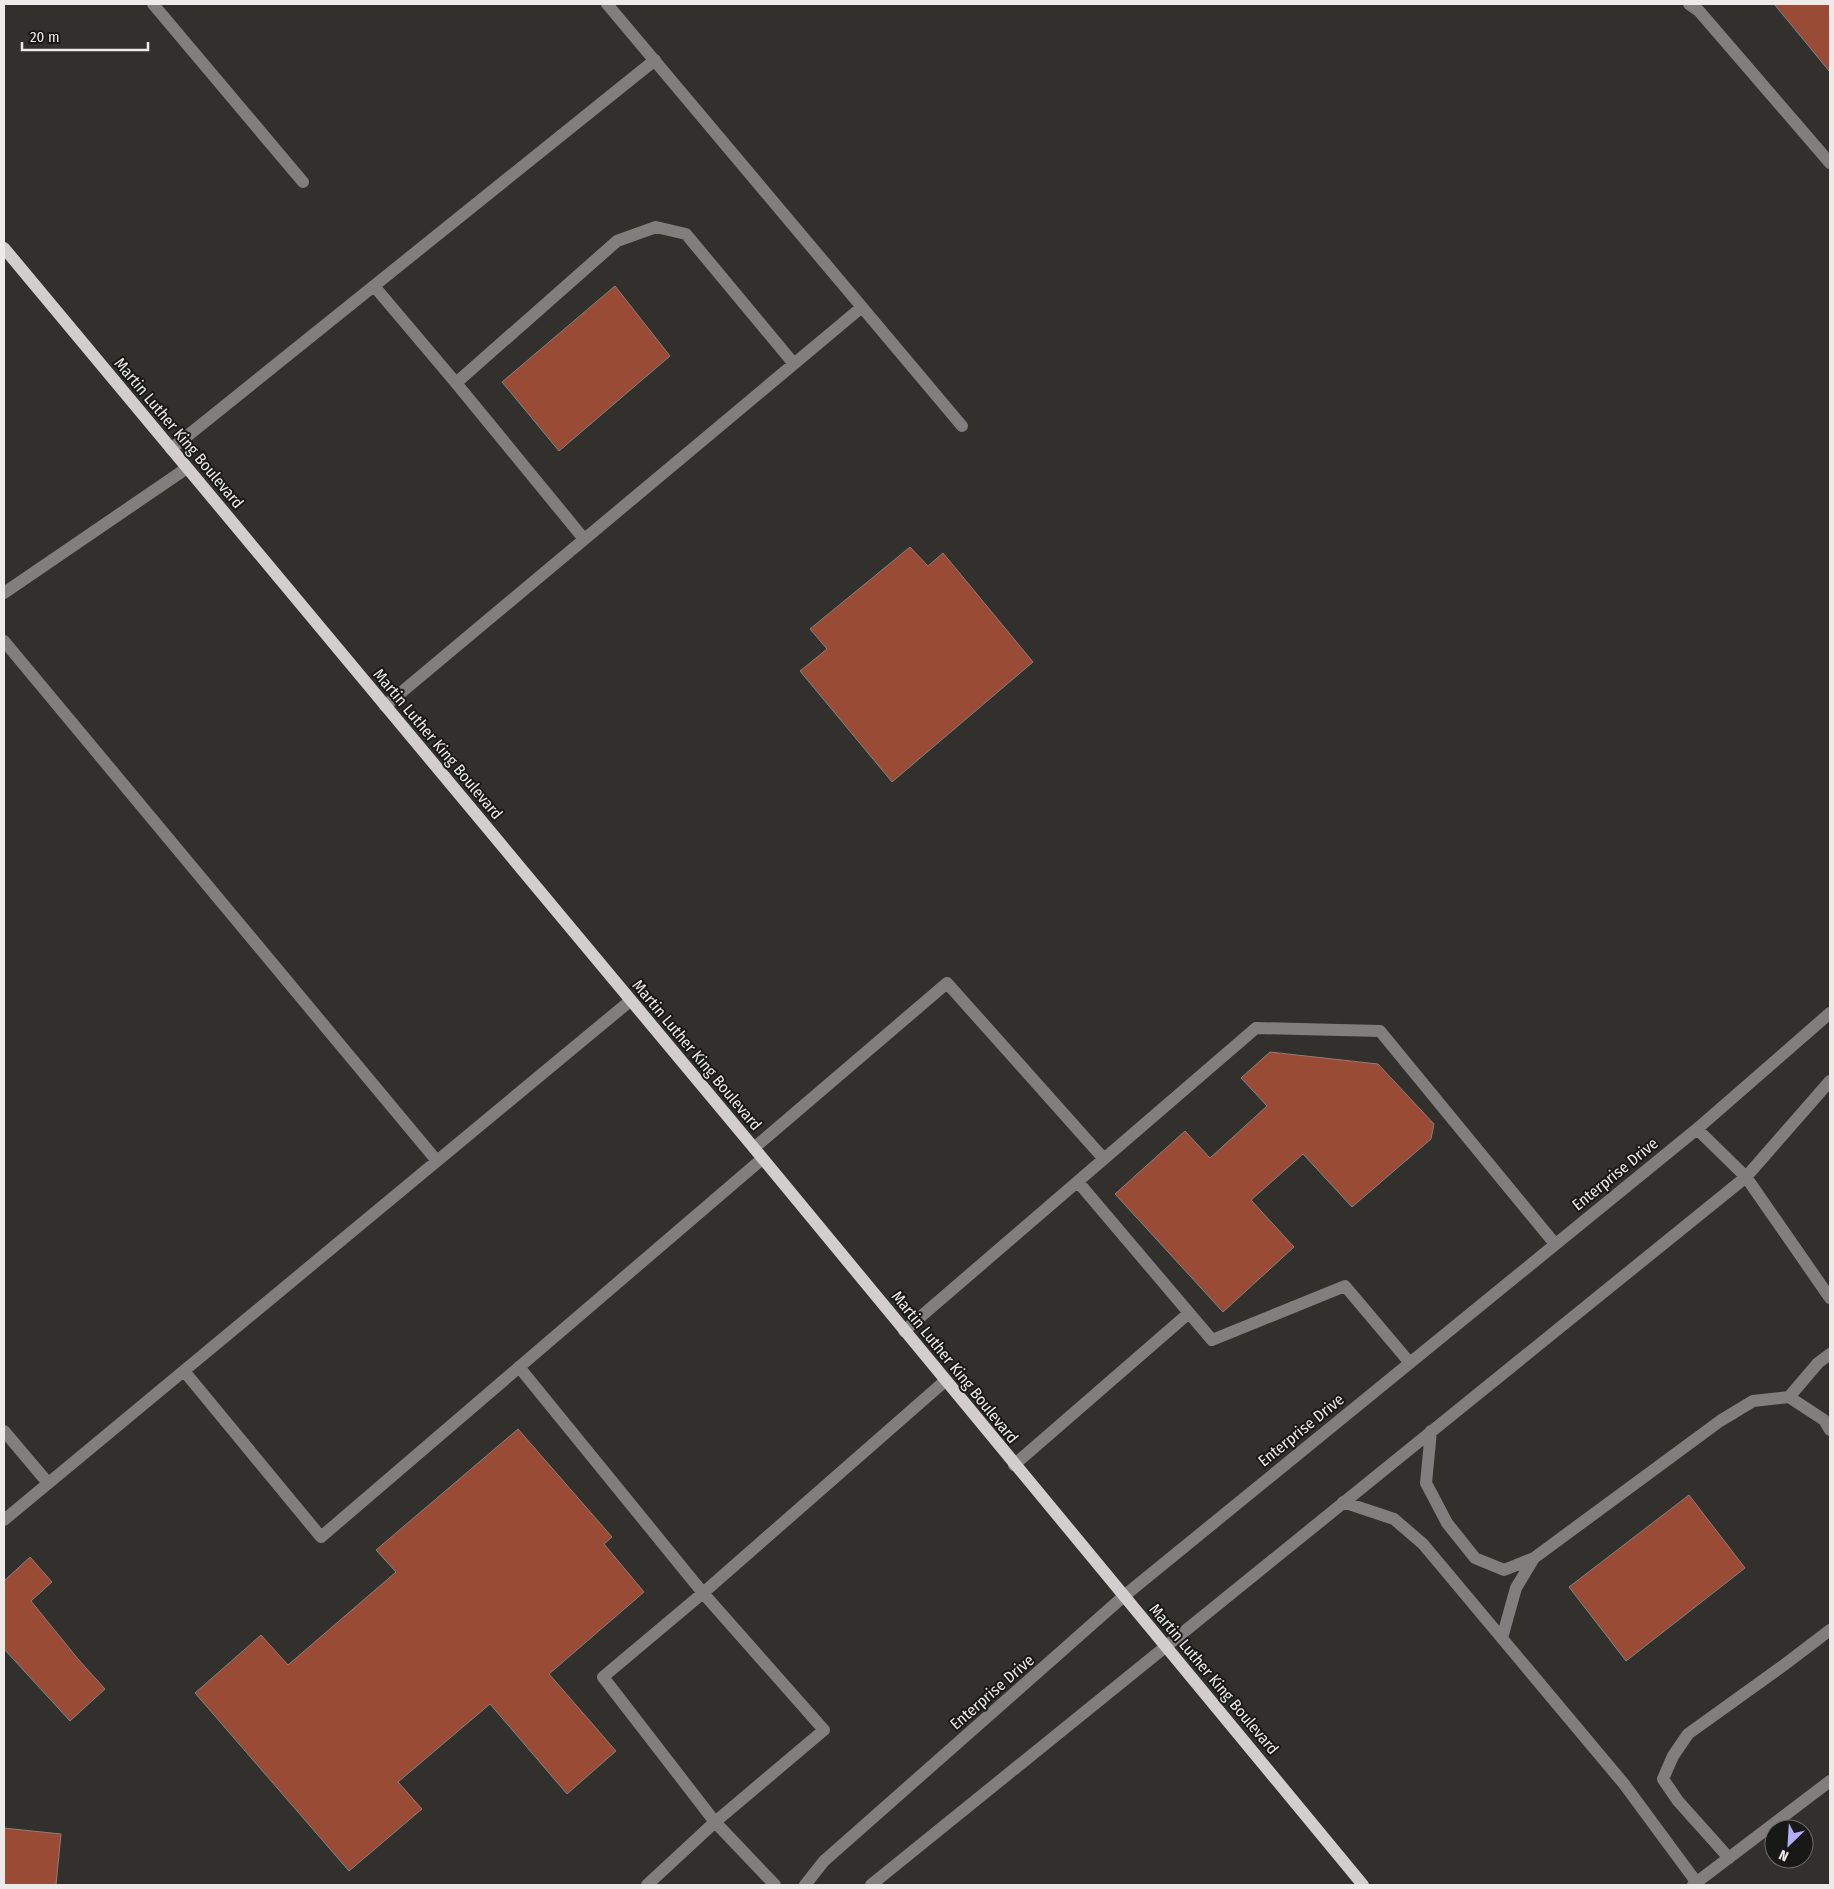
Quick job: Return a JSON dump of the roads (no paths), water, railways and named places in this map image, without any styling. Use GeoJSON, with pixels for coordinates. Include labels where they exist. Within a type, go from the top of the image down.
{"type":"FeatureCollection","features":[{"type":"Feature","properties":{"kind":"main road","name":"Martin Luther King Boulevard"},"geometry":{"type":"LineString","coordinates":[[4,248],[754,1148],[1363,1885]]}},
{"type":"Feature","properties":{"kind":"street"},"geometry":{"type":"LineString","coordinates":[[153,4],[303,182]]}},
{"type":"Feature","properties":{"kind":"street"},"geometry":{"type":"LineString","coordinates":[[607,4],[962,426]]}},
{"type":"Feature","properties":{"kind":"street"},"geometry":{"type":"LineString","coordinates":[[1689,4],[1700,10],[1830,163]]}},
{"type":"Feature","properties":{"kind":"street"},"geometry":{"type":"LineString","coordinates":[[171,449],[655,60]]}},
{"type":"Feature","properties":{"kind":"street"},"geometry":{"type":"LineString","coordinates":[[456,383],[618,241],[656,227],[686,234],[794,364]]}},
{"type":"Feature","properties":{"kind":"street"},"geometry":{"type":"LineString","coordinates":[[374,286],[584,539]]}},
{"type":"Feature","properties":{"kind":"street"},"geometry":{"type":"LineString","coordinates":[[385,706],[862,307]]}},
{"type":"Feature","properties":{"kind":"street"},"geometry":{"type":"LineString","coordinates":[[4,593],[187,468]]}},
{"type":"Feature","properties":{"kind":"street"},"geometry":{"type":"LineString","coordinates":[[4,641],[437,1161]]}},
{"type":"Feature","properties":{"kind":"street"},"geometry":{"type":"LineString","coordinates":[[754,1148],[947,983],[1104,1159]]}},
{"type":"Feature","properties":{"kind":"street"},"geometry":{"type":"LineString","coordinates":[[4,1520],[630,1001]]}},
{"type":"Feature","properties":{"kind":"street","name":"Enterprise Drive"},"geometry":{"type":"LineString","coordinates":[[805,1885],[824,1862],[1124,1596],[1697,1128],[1830,1014]]}},
{"type":"Feature","properties":{"kind":"street"},"geometry":{"type":"LineString","coordinates":[[904,1331],[1256,1028],[1380,1031],[1555,1244]]}},
{"type":"Feature","properties":{"kind":"street"},"geometry":{"type":"LineString","coordinates":[[871,1885],[1746,1177],[1830,1081]]}},
{"type":"Feature","properties":{"kind":"street"},"geometry":{"type":"LineString","coordinates":[[1697,1128],[1746,1177],[1830,1298]]}},
{"type":"Feature","properties":{"kind":"street"},"geometry":{"type":"LineString","coordinates":[[184,1371],[321,1537],[762,1159]]}},
{"type":"Feature","properties":{"kind":"street"},"geometry":{"type":"LineString","coordinates":[[1078,1182],[1212,1340],[1345,1286],[1410,1363]]}},
{"type":"Feature","properties":{"kind":"street"},"geometry":{"type":"LineString","coordinates":[[1014,1465],[1189,1313]]}},
{"type":"Feature","properties":{"kind":"street"},"geometry":{"type":"LineString","coordinates":[[1789,1397],[1818,1363],[1830,1354]]}},
{"type":"Feature","properties":{"kind":"street"},"geometry":{"type":"LineString","coordinates":[[519,1367],[703,1593],[824,1730],[715,1822],[647,1885]]}},
{"type":"Feature","properties":{"kind":"street"},"geometry":{"type":"LineString","coordinates":[[775,1885],[715,1822],[603,1677],[703,1593],[945,1381]]}},
{"type":"Feature","properties":{"kind":"street"},"geometry":{"type":"LineString","coordinates":[[1431,1431],[1426,1483],[1447,1523],[1475,1558],[1504,1570],[1534,1558],[1720,1421],[1753,1401],[1789,1397],[1824,1420],[1830,1430]]}},
{"type":"Feature","properties":{"kind":"street"},"geometry":{"type":"LineString","coordinates":[[4,1431],[48,1483]]}},
{"type":"Feature","properties":{"kind":"street"},"geometry":{"type":"LineString","coordinates":[[1343,1502],[1394,1519],[1423,1544],[1624,1784],[1695,1884],[1829,1786]]}},
{"type":"Feature","properties":{"kind":"street"},"geometry":{"type":"LineString","coordinates":[[1502,1638],[1516,1588],[1534,1558]]}},
{"type":"Feature","properties":{"kind":"street"},"geometry":{"type":"LineString","coordinates":[[1729,1858],[1678,1801],[1663,1779],[1672,1756],[1688,1734],[1830,1630]]}}]}
